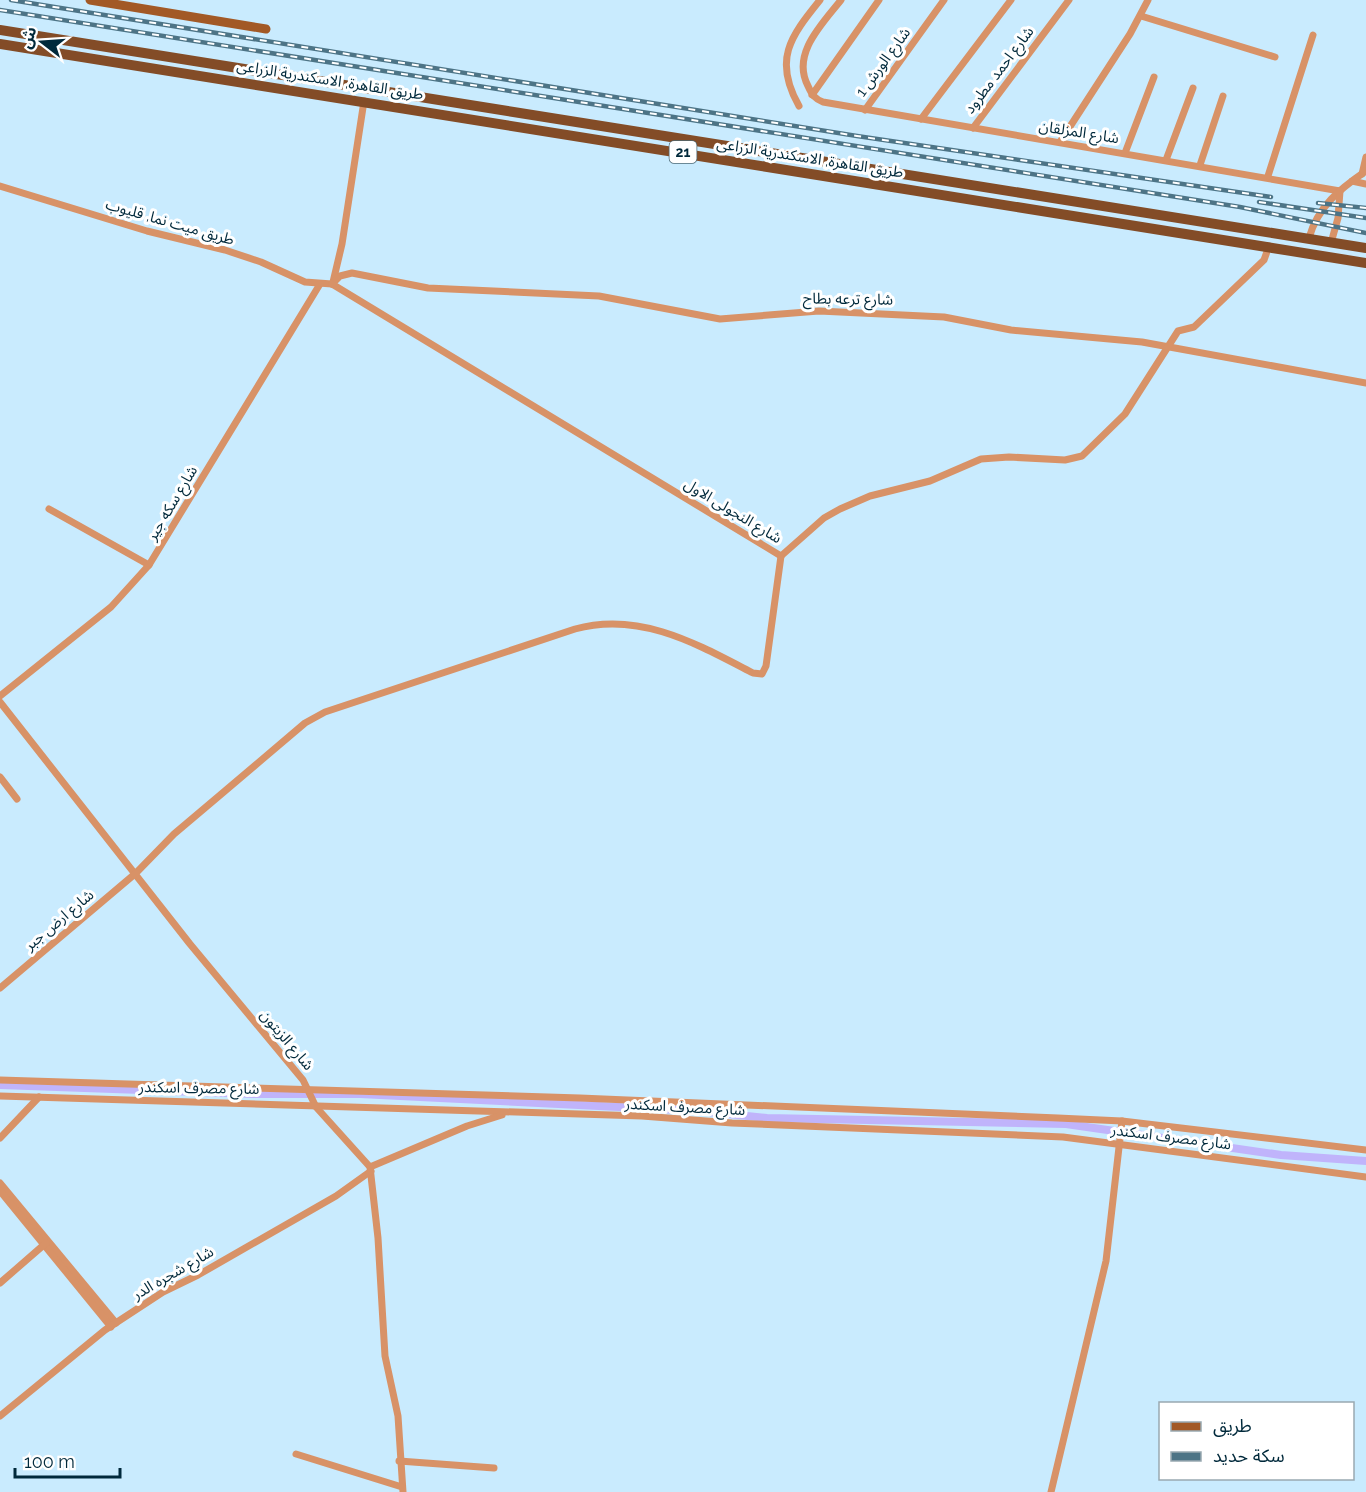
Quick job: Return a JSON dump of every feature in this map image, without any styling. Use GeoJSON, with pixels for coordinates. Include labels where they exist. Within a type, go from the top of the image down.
{"type":"FeatureCollection","features":[{"type":"Feature","properties":{"kind":"highway","name":"طريق القاهرة, الاسكندرية الزراعى"},"geometry":{"type":"LineString","coordinates":[[0,30],[1366,248]]}},
{"type":"Feature","properties":{"kind":"highway","name":"طريق القاهرة, الاسكندرية الزراعى"},"geometry":{"type":"LineString","coordinates":[[0,44],[1366,263]]}},
{"type":"Feature","properties":{"kind":"main road"},"geometry":{"type":"LineString","coordinates":[[90,0],[266,30]]}},
{"type":"Feature","properties":{"kind":"street"},"geometry":{"type":"LineString","coordinates":[[800,106],[787,80],[787,52],[798,27],[820,0]]}},
{"type":"Feature","properties":{"kind":"street"},"geometry":{"type":"LineString","coordinates":[[813,97],[803,71],[806,48],[841,0]]}},
{"type":"Feature","properties":{"kind":"street"},"geometry":{"type":"LineString","coordinates":[[813,97],[879,0]]}},
{"type":"Feature","properties":{"kind":"street","name":"شارع الورش 1"},"geometry":{"type":"LineString","coordinates":[[865,110],[944,0]]}},
{"type":"Feature","properties":{"kind":"street"},"geometry":{"type":"LineString","coordinates":[[921,120],[1011,0]]}},
{"type":"Feature","properties":{"kind":"street","name":"شارع احمد مطرود"},"geometry":{"type":"LineString","coordinates":[[973,128],[1069,0]]}},
{"type":"Feature","properties":{"kind":"street"},"geometry":{"type":"LineString","coordinates":[[1060,142],[1141,16],[1148,0]]}},
{"type":"Feature","properties":{"kind":"street"},"geometry":{"type":"LineString","coordinates":[[1141,16],[1275,57]]}},
{"type":"Feature","properties":{"kind":"street"},"geometry":{"type":"LineString","coordinates":[[1268,176],[1313,35]]}},
{"type":"Feature","properties":{"kind":"street"},"geometry":{"type":"LineString","coordinates":[[1125,153],[1154,77]]}},
{"type":"Feature","properties":{"kind":"street"},"geometry":{"type":"LineString","coordinates":[[1166,160],[1193,88]]}},
{"type":"Feature","properties":{"kind":"street"},"geometry":{"type":"LineString","coordinates":[[1200,165],[1223,96]]}},
{"type":"Feature","properties":{"kind":"street","name":"شارع المزلقان"},"geometry":{"type":"LineString","coordinates":[[813,97],[823,102],[921,120],[1268,176],[1340,191]]}},
{"type":"Feature","properties":{"kind":"street"},"geometry":{"type":"LineString","coordinates":[[332,284],[342,244],[364,101]]}},
{"type":"Feature","properties":{"kind":"street"},"geometry":{"type":"LineString","coordinates":[[1310,238],[1320,212],[1340,191],[1364,172],[1366,157]]}},
{"type":"Feature","properties":{"kind":"street"},"geometry":{"type":"LineString","coordinates":[[1352,181],[1366,184]]}},
{"type":"Feature","properties":{"kind":"street","name":"طريق ميت نما, قليوب"},"geometry":{"type":"LineString","coordinates":[[0,186],[147,231],[225,250],[261,262],[305,282],[332,284]]}},
{"type":"Feature","properties":{"kind":"street"},"geometry":{"type":"LineString","coordinates":[[1331,243],[1338,218],[1340,191]]}},
{"type":"Feature","properties":{"kind":"street","name":"شارع النجولى الاول"},"geometry":{"type":"LineString","coordinates":[[332,284],[780,556],[824,518],[850,504],[870,496],[930,481],[981,459],[1009,457],[1065,460],[1082,456],[1125,414],[1178,331],[1194,327],[1263,260],[1269,246]]}},
{"type":"Feature","properties":{"kind":"street","name":"شارع ترعه بطاح"},"geometry":{"type":"LineString","coordinates":[[332,284],[340,276],[352,273],[428,288],[599,296],[720,319],[808,311],[906,314],[965,320],[1024,331],[1124,340],[1366,383]]}},
{"type":"Feature","properties":{"kind":"street","name":"شارع سكه جير"},"geometry":{"type":"LineString","coordinates":[[0,696],[111,607],[149,565],[320,284]]}},
{"type":"Feature","properties":{"kind":"street"},"geometry":{"type":"LineString","coordinates":[[49,508],[149,565]]}},
{"type":"Feature","properties":{"kind":"street","name":"شارع ارض جبر"},"geometry":{"type":"LineString","coordinates":[[0,988],[136,873],[174,834],[316,716],[575,629],[614,622],[640,624],[671,635],[753,673],[762,674],[766,666],[780,556]]}},
{"type":"Feature","properties":{"kind":"street","name":"شارع الزيتون"},"geometry":{"type":"LineString","coordinates":[[0,702],[308,1088],[315,1104],[371,1169]]}},
{"type":"Feature","properties":{"kind":"street"},"geometry":{"type":"LineString","coordinates":[[0,777],[17,799]]}},
{"type":"Feature","properties":{"kind":"street","name":"شارع مصرف اسكندر"},"geometry":{"type":"LineString","coordinates":[[0,1080],[308,1088],[1122,1121],[1366,1150]]}},
{"type":"Feature","properties":{"kind":"street","name":"شارع مصرف اسكندر"},"geometry":{"type":"LineString","coordinates":[[0,1096],[315,1104],[507,1114],[642,1116],[732,1123],[1063,1137],[1366,1177]]}},
{"type":"Feature","properties":{"kind":"street"},"geometry":{"type":"LineString","coordinates":[[0,1138],[39,1097]]}},
{"type":"Feature","properties":{"kind":"street","name":"شارع شجره الدر"},"geometry":{"type":"LineString","coordinates":[[0,1416],[113,1325],[163,1292],[198,1275],[336,1196],[371,1169],[467,1126],[507,1114]]}},
{"type":"Feature","properties":{"kind":"street"},"geometry":{"type":"LineString","coordinates":[[1051,1492],[1106,1261],[1122,1121]]}},
{"type":"Feature","properties":{"kind":"street"},"geometry":{"type":"LineString","coordinates":[[296,1454],[403,1490],[399,1461],[398,1416],[385,1356],[378,1238],[371,1169]]}},
{"type":"Feature","properties":{"kind":"street"},"geometry":{"type":"LineString","coordinates":[[0,1183],[46,1244]]}},
{"type":"Feature","properties":{"kind":"street"},"geometry":{"type":"LineString","coordinates":[[0,1191],[113,1325]]}},
{"type":"Feature","properties":{"kind":"street"},"geometry":{"type":"LineString","coordinates":[[0,1283],[46,1244]]}},
{"type":"Feature","properties":{"kind":"street"},"geometry":{"type":"LineString","coordinates":[[399,1461],[494,1468]]}},
{"type":"Feature","properties":{"kind":"waterway"},"geometry":{"type":"LineString","coordinates":[[0,1085],[254,1094],[360,1094],[699,1111],[767,1118],[1066,1124],[1281,1155],[1366,1161]]}},
{"type":"Feature","properties":{"kind":"railway"},"geometry":{"type":"LineString","coordinates":[[11,0],[857,136],[1271,197]]}},
{"type":"Feature","properties":{"kind":"railway"},"geometry":{"type":"LineString","coordinates":[[0,10],[1240,207],[1366,233]]}},
{"type":"Feature","properties":{"kind":"railway"},"geometry":{"type":"LineString","coordinates":[[1259,202],[1366,218]]}},
{"type":"Feature","properties":{"kind":"railway"},"geometry":{"type":"LineString","coordinates":[[1318,203],[1366,208]]}}]}
